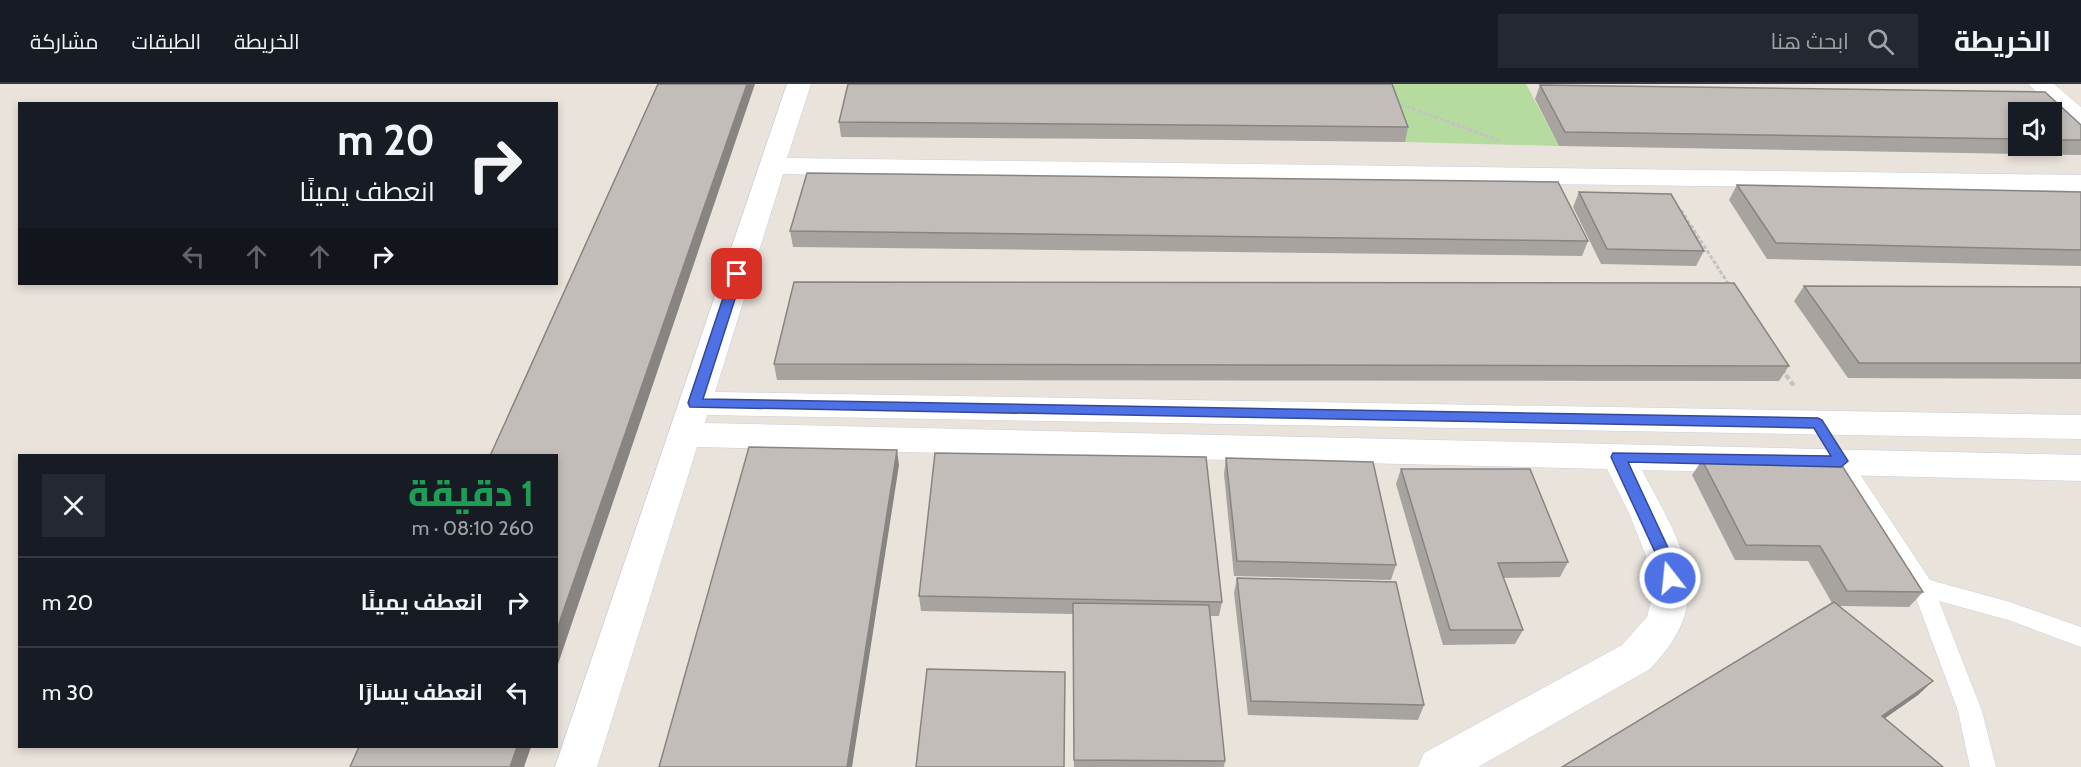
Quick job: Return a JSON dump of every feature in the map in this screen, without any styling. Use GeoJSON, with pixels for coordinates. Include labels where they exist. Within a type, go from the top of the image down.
{"type":"FeatureCollection","features":[{"type":"Feature","properties":{"kind":"street"},"geometry":{"type":"LineString","coordinates":[[576,767],[799,84]]}},
{"type":"Feature","properties":{"kind":"street"},"geometry":{"type":"LineString","coordinates":[[2040,84],[2081,120]]}},
{"type":"Feature","properties":{"kind":"street"},"geometry":{"type":"LineString","coordinates":[[772,166],[1588,179],[2081,183]]}},
{"type":"Feature","properties":{"kind":"street"},"geometry":{"type":"LineString","coordinates":[[695,403],[2081,427]]}},
{"type":"Feature","properties":{"kind":"street"},"geometry":{"type":"LineString","coordinates":[[1258,414],[1264,448]]}},
{"type":"Feature","properties":{"kind":"street"},"geometry":{"type":"LineString","coordinates":[[1818,423],[1841,461]]}},
{"type":"Feature","properties":{"kind":"street"},"geometry":{"type":"LineString","coordinates":[[685,435],[2081,468]]}},
{"type":"Feature","properties":{"kind":"street"},"geometry":{"type":"LineString","coordinates":[[1439,767],[1636,657],[1655,638],[1667,616],[1671,591],[1668,565],[1618,457]]}},
{"type":"Feature","properties":{"kind":"lane"},"geometry":{"type":"LineString","coordinates":[[1841,461],[1923,586],[1970,711],[1983,767]]}},
{"type":"Feature","properties":{"kind":"lane"},"geometry":{"type":"LineString","coordinates":[[1923,586],[2010,611],[2081,637]]}},
{"type":"Feature","properties":{"kind":"path"},"geometry":{"type":"LineString","coordinates":[[1390,100],[1510,145]]}},
{"type":"Feature","properties":{"kind":"path"},"geometry":{"type":"LineString","coordinates":[[1680,209],[1737,297]]}},
{"type":"Feature","properties":{"kind":"path"},"geometry":{"type":"LineString","coordinates":[[1780,365],[1818,423]]}},
{"type":"Feature","properties":{"kind":"green space"},"geometry":{"type":"Polygon","coordinates":[[[1379,84],[1526,84],[1559,146],[1405,142],[1388,98],[1379,84]]]}},
{"type":"Feature","properties":{"kind":"building"},"geometry":{"type":"Polygon","coordinates":[[[658,84],[747,84],[558,626],[558,454],[491,454],[658,84]]]}},
{"type":"Feature","properties":{"kind":"building"},"geometry":{"type":"Polygon","coordinates":[[[848,84],[1392,84],[1408,127],[839,122],[848,84]]]}},
{"type":"Feature","properties":{"kind":"building"},"geometry":{"type":"Polygon","coordinates":[[[1540,85],[2045,92],[2056,102],[2008,102],[2008,139],[1565,132],[1540,85]]]}},
{"type":"Feature","properties":{"kind":"building"},"geometry":{"type":"Polygon","coordinates":[[[2062,108],[2081,125],[2081,140],[2062,140],[2062,108]]]}},
{"type":"Feature","properties":{"kind":"building"},"geometry":{"type":"Polygon","coordinates":[[[807,173],[1558,182],[1588,241],[790,231],[807,173]]]}},
{"type":"Feature","properties":{"kind":"building"},"geometry":{"type":"Polygon","coordinates":[[[1737,185],[2081,192],[2081,250],[1776,243],[1737,185]]]}},
{"type":"Feature","properties":{"kind":"building"},"geometry":{"type":"Polygon","coordinates":[[[1579,192],[1671,194],[1704,251],[1607,249],[1579,192]]]}},
{"type":"Feature","properties":{"kind":"building"},"geometry":{"type":"Polygon","coordinates":[[[794,282],[1734,283],[1789,366],[774,364],[794,282]]]}},
{"type":"Feature","properties":{"kind":"building"},"geometry":{"type":"Polygon","coordinates":[[[1804,286],[2081,287],[2081,363],[1859,363],[1804,286]]]}},
{"type":"Feature","properties":{"kind":"building"},"geometry":{"type":"Polygon","coordinates":[[[749,447],[897,450],[847,767],[659,767],[749,447]]]}},
{"type":"Feature","properties":{"kind":"building"},"geometry":{"type":"Polygon","coordinates":[[[935,453],[1206,457],[1222,602],[919,596],[935,453]]]}},
{"type":"Feature","properties":{"kind":"building"},"geometry":{"type":"Polygon","coordinates":[[[1226,458],[1373,462],[1396,565],[1237,561],[1226,458]]]}},
{"type":"Feature","properties":{"kind":"building"},"geometry":{"type":"Polygon","coordinates":[[[1702,460],[1839,461],[1923,592],[1847,591],[1820,546],[1746,545],[1702,460]]]}},
{"type":"Feature","properties":{"kind":"building"},"geometry":{"type":"Polygon","coordinates":[[[1401,469],[1530,469],[1568,562],[1498,563],[1523,630],[1450,630],[1401,469]]]}},
{"type":"Feature","properties":{"kind":"building"},"geometry":{"type":"Polygon","coordinates":[[[1237,578],[1396,582],[1424,705],[1251,701],[1237,578]]]}},
{"type":"Feature","properties":{"kind":"building"},"geometry":{"type":"Polygon","coordinates":[[[1834,602],[1933,681],[1882,716],[1943,767],[1562,767],[1834,602]]]}},
{"type":"Feature","properties":{"kind":"building"},"geometry":{"type":"Polygon","coordinates":[[[1073,603],[1209,605],[1225,761],[1074,760],[1073,603]]]}},
{"type":"Feature","properties":{"kind":"building"},"geometry":{"type":"Polygon","coordinates":[[[927,669],[1065,672],[1064,767],[916,767],[927,669]]]}},
{"type":"Feature","properties":{"kind":"building"},"geometry":{"type":"Polygon","coordinates":[[[359,748],[517,748],[510,767],[350,767],[359,748]]]}},
{"type":"Feature","properties":{"kind":"route"},"geometry":{"type":"LineString","coordinates":[[737,274],[695,403],[1818,423],[1841,461],[1618,457],[1658,540],[1668,565],[1670,578]]}}]}
